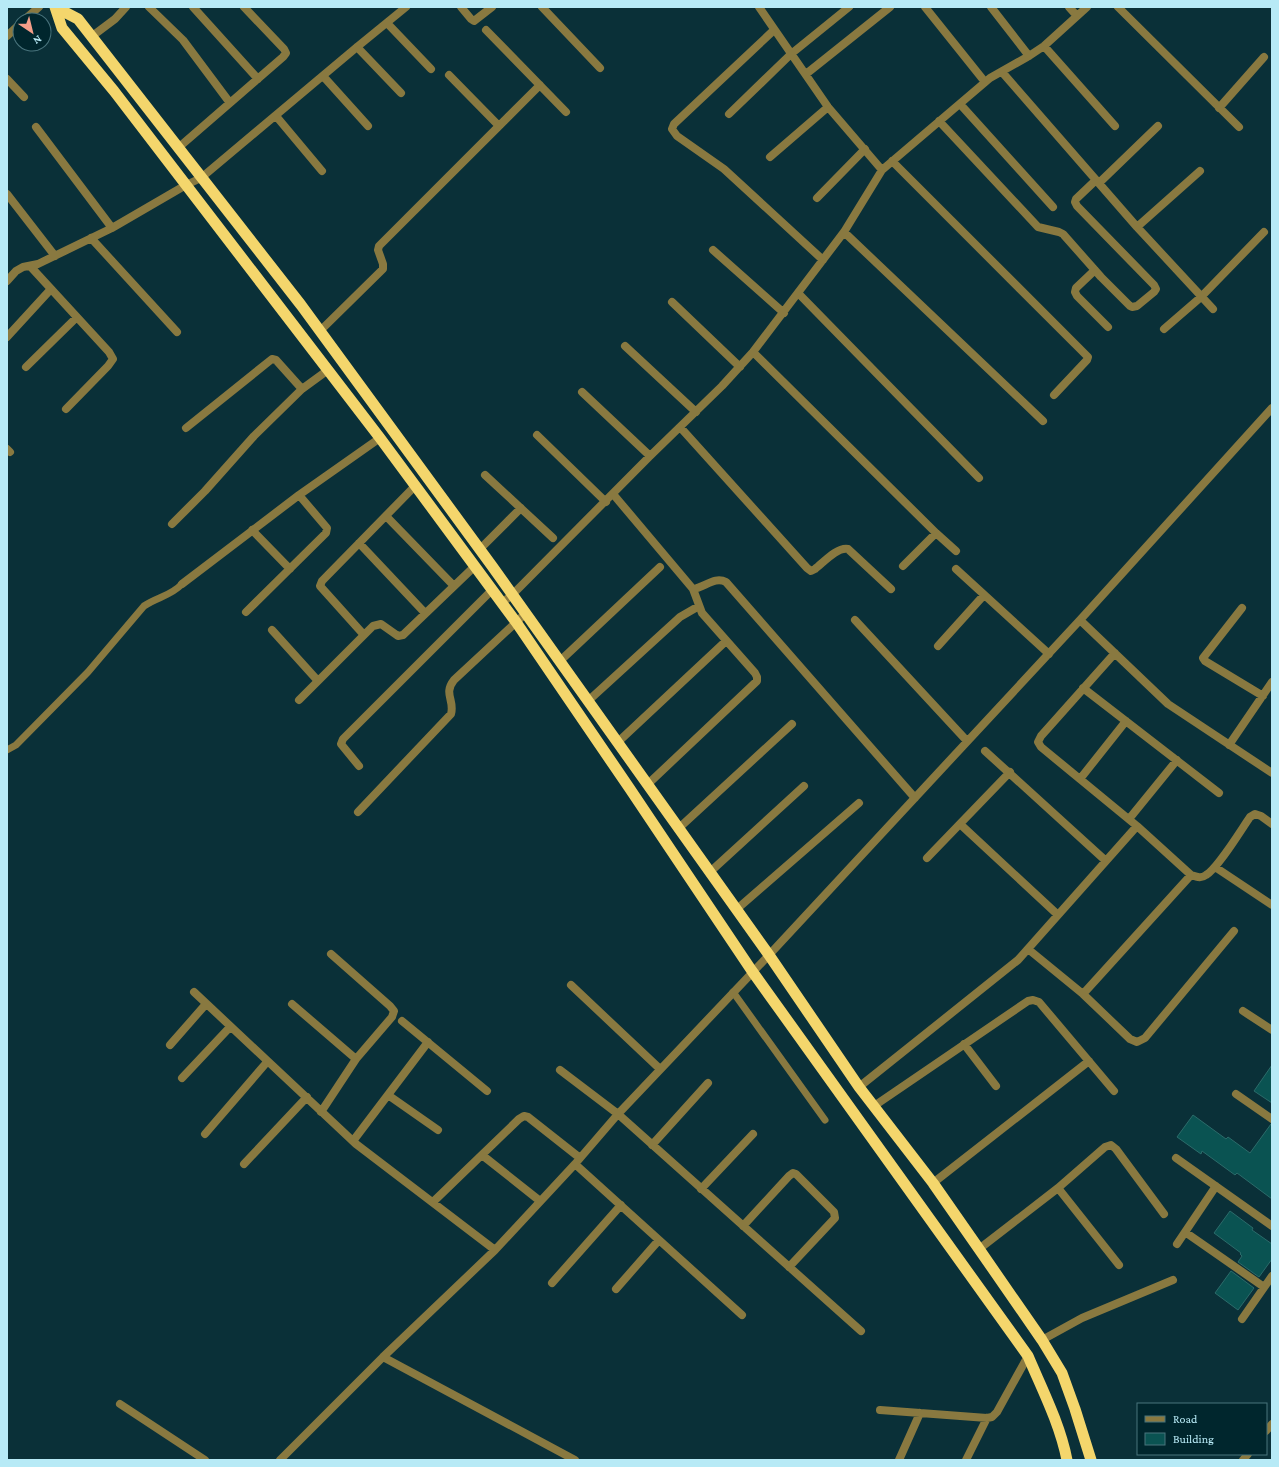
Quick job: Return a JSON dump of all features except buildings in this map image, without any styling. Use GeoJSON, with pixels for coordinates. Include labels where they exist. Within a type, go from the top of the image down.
{"type":"FeatureCollection","features":[{"type":"Feature","properties":{"kind":"highway"},"geometry":{"type":"LineString","coordinates":[[55,7],[78,19],[320,331],[513,594],[737,909],[859,1087],[933,1183],[1042,1340],[1062,1373],[1076,1409],[1091,1460]]}},
{"type":"Feature","properties":{"kind":"highway"},"geometry":{"type":"LineString","coordinates":[[55,7],[62,28],[114,91],[380,438],[516,622],[752,971],[1028,1356],[1050,1408],[1065,1450],[1067,1460]]}},
{"type":"Feature","properties":{"kind":"street"},"geometry":{"type":"LineString","coordinates":[[91,37],[115,19],[126,7]]}},
{"type":"Feature","properties":{"kind":"street"},"geometry":{"type":"LineString","coordinates":[[149,7],[183,40],[230,103]]}},
{"type":"Feature","properties":{"kind":"street"},"geometry":{"type":"LineString","coordinates":[[193,7],[258,79]]}},
{"type":"Feature","properties":{"kind":"street"},"geometry":{"type":"LineString","coordinates":[[178,148],[286,53],[244,7]]}},
{"type":"Feature","properties":{"kind":"street"},"geometry":{"type":"LineString","coordinates":[[7,281],[16,270],[38,264],[112,228],[186,185],[201,178],[356,47],[406,7]]}},
{"type":"Feature","properties":{"kind":"street"},"geometry":{"type":"LineString","coordinates":[[461,7],[474,21],[492,7]]}},
{"type":"Feature","properties":{"kind":"street"},"geometry":{"type":"LineString","coordinates":[[542,7],[600,68]]}},
{"type":"Feature","properties":{"kind":"street"},"geometry":{"type":"LineString","coordinates":[[759,7],[828,107],[882,170]]}},
{"type":"Feature","properties":{"kind":"street"},"geometry":{"type":"LineString","coordinates":[[729,114],[791,54],[849,7]]}},
{"type":"Feature","properties":{"kind":"street"},"geometry":{"type":"LineString","coordinates":[[806,74],[890,7]]}},
{"type":"Feature","properties":{"kind":"street"},"geometry":{"type":"LineString","coordinates":[[925,7],[985,82]]}},
{"type":"Feature","properties":{"kind":"street"},"geometry":{"type":"LineString","coordinates":[[990,7],[1029,56]]}},
{"type":"Feature","properties":{"kind":"street"},"geometry":{"type":"LineString","coordinates":[[1069,7],[1077,16]]}},
{"type":"Feature","properties":{"kind":"street"},"geometry":{"type":"LineString","coordinates":[[502,603],[513,594],[606,502],[754,352],[844,232],[882,170],[985,82],[1044,46],[1087,7]]}},
{"type":"Feature","properties":{"kind":"street"},"geometry":{"type":"LineString","coordinates":[[1118,7],[1239,127]]}},
{"type":"Feature","properties":{"kind":"street"},"geometry":{"type":"LineString","coordinates":[[387,23],[431,69]]}},
{"type":"Feature","properties":{"kind":"street"},"geometry":{"type":"LineString","coordinates":[[486,30],[566,112]]}},
{"type":"Feature","properties":{"kind":"street"},"geometry":{"type":"LineString","coordinates":[[774,30],[674,124],[672,129],[678,136],[724,169],[823,260]]}},
{"type":"Feature","properties":{"kind":"street"},"geometry":{"type":"LineString","coordinates":[[1044,46],[1115,126]]}},
{"type":"Feature","properties":{"kind":"street"},"geometry":{"type":"LineString","coordinates":[[356,47],[401,93]]}},
{"type":"Feature","properties":{"kind":"street"},"geometry":{"type":"LineString","coordinates":[[1219,108],[1264,57]]}},
{"type":"Feature","properties":{"kind":"street"},"geometry":{"type":"LineString","coordinates":[[1002,72],[1137,227],[1213,309]]}},
{"type":"Feature","properties":{"kind":"street"},"geometry":{"type":"LineString","coordinates":[[450,75],[499,126]]}},
{"type":"Feature","properties":{"kind":"street"},"geometry":{"type":"LineString","coordinates":[[323,76],[368,126]]}},
{"type":"Feature","properties":{"kind":"street"},"geometry":{"type":"LineString","coordinates":[[8,83],[24,98]]}},
{"type":"Feature","properties":{"kind":"street"},"geometry":{"type":"LineString","coordinates":[[320,331],[383,269],[383,264],[378,250],[379,246],[540,85]]}},
{"type":"Feature","properties":{"kind":"street"},"geometry":{"type":"LineString","coordinates":[[960,104],[1054,207]]}},
{"type":"Feature","properties":{"kind":"street"},"geometry":{"type":"LineString","coordinates":[[770,157],[828,107]]}},
{"type":"Feature","properties":{"kind":"street"},"geometry":{"type":"LineString","coordinates":[[276,116],[322,171]]}},
{"type":"Feature","properties":{"kind":"street"},"geometry":{"type":"LineString","coordinates":[[939,122],[1038,227],[1063,234],[1095,270],[1132,307],[1137,306],[1156,289],[1154,285],[1077,206],[1075,202],[1076,199],[1098,182],[1158,126]]}},
{"type":"Feature","properties":{"kind":"street"},"geometry":{"type":"LineString","coordinates":[[36,127],[112,228]]}},
{"type":"Feature","properties":{"kind":"street"},"geometry":{"type":"LineString","coordinates":[[817,198],[865,149]]}},
{"type":"Feature","properties":{"kind":"street"},"geometry":{"type":"LineString","coordinates":[[892,162],[1088,357],[1088,360],[1054,395]]}},
{"type":"Feature","properties":{"kind":"street"},"geometry":{"type":"LineString","coordinates":[[1137,227],[1200,171]]}},
{"type":"Feature","properties":{"kind":"street"},"geometry":{"type":"LineString","coordinates":[[7,194],[55,256]]}},
{"type":"Feature","properties":{"kind":"street"},"geometry":{"type":"LineString","coordinates":[[844,232],[1043,421]]}},
{"type":"Feature","properties":{"kind":"street"},"geometry":{"type":"LineString","coordinates":[[1164,329],[1201,297],[1264,232]]}},
{"type":"Feature","properties":{"kind":"street"},"geometry":{"type":"LineString","coordinates":[[91,238],[177,332]]}},
{"type":"Feature","properties":{"kind":"street"},"geometry":{"type":"LineString","coordinates":[[713,250],[784,313]]}},
{"type":"Feature","properties":{"kind":"street"},"geometry":{"type":"LineString","coordinates":[[30,266],[109,352],[113,359],[66,409]]}},
{"type":"Feature","properties":{"kind":"street"},"geometry":{"type":"LineString","coordinates":[[1095,270],[1076,288],[1075,292],[1077,296],[1108,326]]}},
{"type":"Feature","properties":{"kind":"street"},"geometry":{"type":"LineString","coordinates":[[7,337],[51,289]]}},
{"type":"Feature","properties":{"kind":"street"},"geometry":{"type":"LineString","coordinates":[[798,293],[979,478]]}},
{"type":"Feature","properties":{"kind":"street"},"geometry":{"type":"LineString","coordinates":[[672,302],[740,367]]}},
{"type":"Feature","properties":{"kind":"street"},"geometry":{"type":"LineString","coordinates":[[26,367],[77,317]]}},
{"type":"Feature","properties":{"kind":"street"},"geometry":{"type":"LineString","coordinates":[[625,346],[696,412]]}},
{"type":"Feature","properties":{"kind":"street"},"geometry":{"type":"LineString","coordinates":[[754,352],[936,533],[956,551]]}},
{"type":"Feature","properties":{"kind":"street"},"geometry":{"type":"LineString","coordinates":[[186,428],[272,359],[276,360],[302,389]]}},
{"type":"Feature","properties":{"kind":"street"},"geometry":{"type":"LineString","coordinates":[[172,524],[205,491],[249,441],[302,389],[328,370]]}},
{"type":"Feature","properties":{"kind":"street"},"geometry":{"type":"LineString","coordinates":[[582,392],[650,456]]}},
{"type":"Feature","properties":{"kind":"street"},"geometry":{"type":"LineString","coordinates":[[280,1460],[383,1357],[495,1250],[578,1161],[618,1114],[752,971],[769,955],[967,740],[1049,654],[1272,408]]}},
{"type":"Feature","properties":{"kind":"street"},"geometry":{"type":"LineString","coordinates":[[680,427],[807,568],[811,570],[815,569],[844,548],[848,549],[891,589]]}},
{"type":"Feature","properties":{"kind":"street"},"geometry":{"type":"LineString","coordinates":[[537,435],[606,502]]}},
{"type":"Feature","properties":{"kind":"street"},"geometry":{"type":"LineString","coordinates":[[182,584],[299,495],[380,438]]}},
{"type":"Feature","properties":{"kind":"street"},"geometry":{"type":"LineString","coordinates":[[485,475],[553,538]]}},
{"type":"Feature","properties":{"kind":"street"},"geometry":{"type":"LineString","coordinates":[[364,635],[320,586],[322,581],[415,486]]}},
{"type":"Feature","properties":{"kind":"street"},"geometry":{"type":"LineString","coordinates":[[613,494],[693,589],[702,613],[757,677],[757,681],[648,784]]}},
{"type":"Feature","properties":{"kind":"street"},"geometry":{"type":"LineString","coordinates":[[246,612],[326,533],[327,528],[299,495]]}},
{"type":"Feature","properties":{"kind":"street"},"geometry":{"type":"LineString","coordinates":[[480,549],[521,508]]}},
{"type":"Feature","properties":{"kind":"street"},"geometry":{"type":"LineString","coordinates":[[386,516],[454,586]]}},
{"type":"Feature","properties":{"kind":"street"},"geometry":{"type":"LineString","coordinates":[[252,530],[290,569]]}},
{"type":"Feature","properties":{"kind":"street"},"geometry":{"type":"LineString","coordinates":[[903,566],[936,533]]}},
{"type":"Feature","properties":{"kind":"street"},"geometry":{"type":"LineString","coordinates":[[359,543],[425,614]]}},
{"type":"Feature","properties":{"kind":"street"},"geometry":{"type":"LineString","coordinates":[[299,700],[373,626],[381,624],[398,636],[403,635],[475,566]]}},
{"type":"Feature","properties":{"kind":"street"},"geometry":{"type":"LineString","coordinates":[[560,661],[660,567]]}},
{"type":"Feature","properties":{"kind":"street"},"geometry":{"type":"LineString","coordinates":[[956,569],[1049,654]]}},
{"type":"Feature","properties":{"kind":"street"},"geometry":{"type":"LineString","coordinates":[[693,589],[716,580],[726,582],[914,798]]}},
{"type":"Feature","properties":{"kind":"street"},"geometry":{"type":"LineString","coordinates":[[358,766],[341,744],[342,739],[492,590]]}},
{"type":"Feature","properties":{"kind":"street"},"geometry":{"type":"LineString","coordinates":[[938,646],[984,595]]}},
{"type":"Feature","properties":{"kind":"street"},"geometry":{"type":"LineString","coordinates":[[588,701],[680,617],[699,606]]}},
{"type":"Feature","properties":{"kind":"street"},"geometry":{"type":"LineString","coordinates":[[1242,608],[1203,658],[1205,661],[1262,696]]}},
{"type":"Feature","properties":{"kind":"street"},"geometry":{"type":"LineString","coordinates":[[358,812],[451,714],[453,708],[448,693],[449,686],[526,614]]}},
{"type":"Feature","properties":{"kind":"street"},"geometry":{"type":"LineString","coordinates":[[855,620],[967,740]]}},
{"type":"Feature","properties":{"kind":"street"},"geometry":{"type":"LineString","coordinates":[[1080,620],[1168,704],[1272,772]]}},
{"type":"Feature","properties":{"kind":"street"},"geometry":{"type":"LineString","coordinates":[[272,630],[318,681]]}},
{"type":"Feature","properties":{"kind":"street"},"geometry":{"type":"LineString","coordinates":[[618,742],[726,641]]}},
{"type":"Feature","properties":{"kind":"street"},"geometry":{"type":"LineString","coordinates":[[1115,653],[1041,736],[1038,742],[1041,747],[1129,819],[1191,875],[1199,878],[1206,875],[1216,867],[1250,817],[1255,814],[1261,816],[1272,824]]}},
{"type":"Feature","properties":{"kind":"street"},"geometry":{"type":"LineString","coordinates":[[1229,745],[1272,682]]}},
{"type":"Feature","properties":{"kind":"street"},"geometry":{"type":"LineString","coordinates":[[1083,688],[1219,793]]}},
{"type":"Feature","properties":{"kind":"street"},"geometry":{"type":"LineString","coordinates":[[1080,779],[1126,721]]}},
{"type":"Feature","properties":{"kind":"street"},"geometry":{"type":"LineString","coordinates":[[679,828],[792,724]]}},
{"type":"Feature","properties":{"kind":"street"},"geometry":{"type":"LineString","coordinates":[[986,751],[1106,860]]}},
{"type":"Feature","properties":{"kind":"street"},"geometry":{"type":"LineString","coordinates":[[1129,819],[1177,760]]}},
{"type":"Feature","properties":{"kind":"street"},"geometry":{"type":"LineString","coordinates":[[927,858],[1010,772]]}},
{"type":"Feature","properties":{"kind":"street"},"geometry":{"type":"LineString","coordinates":[[710,872],[804,786]]}},
{"type":"Feature","properties":{"kind":"street"},"geometry":{"type":"LineString","coordinates":[[737,909],[859,803]]}},
{"type":"Feature","properties":{"kind":"street"},"geometry":{"type":"LineString","coordinates":[[960,824],[1058,915]]}},
{"type":"Feature","properties":{"kind":"street"},"geometry":{"type":"LineString","coordinates":[[859,1087],[1018,960],[1137,826]]}},
{"type":"Feature","properties":{"kind":"street"},"geometry":{"type":"LineString","coordinates":[[1216,867],[1272,905]]}},
{"type":"Feature","properties":{"kind":"street"},"geometry":{"type":"LineString","coordinates":[[1083,994],[1191,875]]}},
{"type":"Feature","properties":{"kind":"street"},"geometry":{"type":"LineString","coordinates":[[1028,949],[1083,994],[1130,1039],[1137,1042],[1145,1038],[1234,931]]}},
{"type":"Feature","properties":{"kind":"street"},"geometry":{"type":"LineString","coordinates":[[321,1112],[356,1059],[392,1017],[394,1011],[331,954]]}},
{"type":"Feature","properties":{"kind":"street"},"geometry":{"type":"LineString","coordinates":[[571,985],[660,1069]]}},
{"type":"Feature","properties":{"kind":"street"},"geometry":{"type":"LineString","coordinates":[[194,992],[353,1141],[495,1250]]}},
{"type":"Feature","properties":{"kind":"street"},"geometry":{"type":"LineString","coordinates":[[874,1106],[1028,1001],[1033,1000],[1038,1002],[1114,1091]]}},
{"type":"Feature","properties":{"kind":"street"},"geometry":{"type":"LineString","coordinates":[[170,1045],[206,1004]]}},
{"type":"Feature","properties":{"kind":"street"},"geometry":{"type":"LineString","coordinates":[[292,1004],[356,1059]]}},
{"type":"Feature","properties":{"kind":"street"},"geometry":{"type":"LineString","coordinates":[[1243,1011],[1272,1030]]}},
{"type":"Feature","properties":{"kind":"street"},"geometry":{"type":"LineString","coordinates":[[402,1021],[487,1091]]}},
{"type":"Feature","properties":{"kind":"street"},"geometry":{"type":"LineString","coordinates":[[182,1078],[230,1027]]}},
{"type":"Feature","properties":{"kind":"street"},"geometry":{"type":"LineString","coordinates":[[353,1141],[428,1042]]}},
{"type":"Feature","properties":{"kind":"street"},"geometry":{"type":"LineString","coordinates":[[964,1044],[996,1086]]}},
{"type":"Feature","properties":{"kind":"street"},"geometry":{"type":"LineString","coordinates":[[933,1183],[1089,1061]]}},
{"type":"Feature","properties":{"kind":"street"},"geometry":{"type":"LineString","coordinates":[[205,1134],[268,1062]]}},
{"type":"Feature","properties":{"kind":"street"},"geometry":{"type":"LineString","coordinates":[[560,1070],[618,1114],[861,1331]]}},
{"type":"Feature","properties":{"kind":"street"},"geometry":{"type":"LineString","coordinates":[[652,1145],[708,1083]]}},
{"type":"Feature","properties":{"kind":"street"},"geometry":{"type":"LineString","coordinates":[[1236,1094],[1272,1119]]}},
{"type":"Feature","properties":{"kind":"street"},"geometry":{"type":"LineString","coordinates":[[388,1095],[438,1130]]}},
{"type":"Feature","properties":{"kind":"street"},"geometry":{"type":"LineString","coordinates":[[244,1164],[306,1097]]}},
{"type":"Feature","properties":{"kind":"street"},"geometry":{"type":"LineString","coordinates":[[433,1202],[524,1116],[578,1161],[659,1240],[742,1315]]}},
{"type":"Feature","properties":{"kind":"street"},"geometry":{"type":"LineString","coordinates":[[701,1189],[753,1134]]}},
{"type":"Feature","properties":{"kind":"street"},"geometry":{"type":"LineString","coordinates":[[979,1249],[1058,1188],[1105,1147],[1111,1145],[1116,1149],[1164,1214]]}},
{"type":"Feature","properties":{"kind":"street"},"geometry":{"type":"LineString","coordinates":[[482,1155],[540,1201]]}},
{"type":"Feature","properties":{"kind":"street"},"geometry":{"type":"LineString","coordinates":[[1176,1158],[1272,1226]]}},
{"type":"Feature","properties":{"kind":"street"},"geometry":{"type":"LineString","coordinates":[[743,1226],[792,1173],[796,1174],[834,1212],[836,1218],[789,1267]]}},
{"type":"Feature","properties":{"kind":"street"},"geometry":{"type":"LineString","coordinates":[[1177,1244],[1216,1186]]}},
{"type":"Feature","properties":{"kind":"street"},"geometry":{"type":"LineString","coordinates":[[1058,1188],[1119,1265]]}},
{"type":"Feature","properties":{"kind":"street"},"geometry":{"type":"LineString","coordinates":[[552,1283],[622,1205]]}},
{"type":"Feature","properties":{"kind":"street"},"geometry":{"type":"LineString","coordinates":[[1185,1232],[1264,1287]]}},
{"type":"Feature","properties":{"kind":"street"},"geometry":{"type":"LineString","coordinates":[[616,1289],[659,1240]]}},
{"type":"Feature","properties":{"kind":"street"},"geometry":{"type":"LineString","coordinates":[[1242,1319],[1272,1276]]}},
{"type":"Feature","properties":{"kind":"street"},"geometry":{"type":"LineString","coordinates":[[1042,1340],[1082,1318],[1173,1280]]}},
{"type":"Feature","properties":{"kind":"street"},"geometry":{"type":"LineString","coordinates":[[880,1410],[987,1418],[992,1417],[997,1412],[1028,1356]]}},
{"type":"Feature","properties":{"kind":"street"},"geometry":{"type":"LineString","coordinates":[[383,1357],[575,1460]]}},
{"type":"Feature","properties":{"kind":"street"},"geometry":{"type":"LineString","coordinates":[[120,1404],[206,1460]]}},
{"type":"Feature","properties":{"kind":"street"},"geometry":{"type":"LineString","coordinates":[[899,1460],[920,1413]]}},
{"type":"Feature","properties":{"kind":"street"},"geometry":{"type":"LineString","coordinates":[[966,1460],[987,1418]]}},
{"type":"Feature","properties":{"kind":"lane"},"geometry":{"type":"LineString","coordinates":[[7,750],[16,745],[88,672],[144,606],[151,601],[172,593],[182,584]]}},
{"type":"Feature","properties":{"kind":"lane"},"geometry":{"type":"LineString","coordinates":[[733,992],[825,1120]]}}]}
